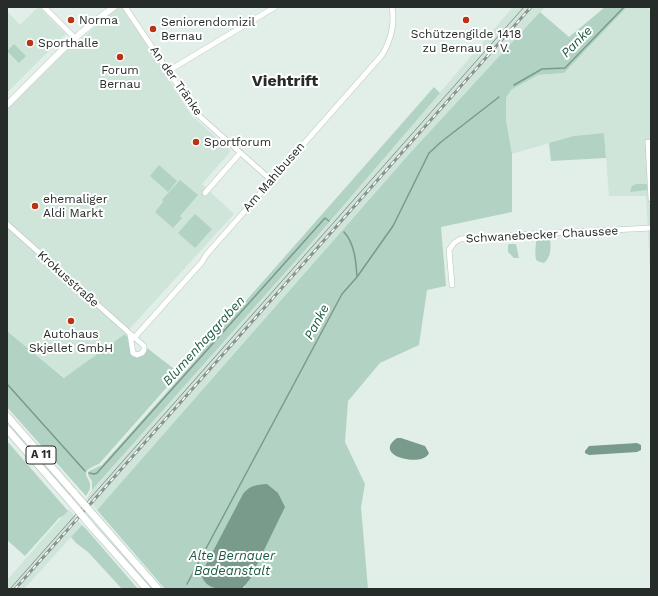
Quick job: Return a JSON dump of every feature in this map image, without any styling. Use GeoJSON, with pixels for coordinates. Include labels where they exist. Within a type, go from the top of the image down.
{"type":"FeatureCollection","features":[{"type":"Feature","properties":{"kind":"highway","name":"A 11"},"geometry":{"type":"LineString","coordinates":[[7,416],[158,589]]}},
{"type":"Feature","properties":{"kind":"highway","name":"A 11"},"geometry":{"type":"LineString","coordinates":[[7,429],[147,589]]}},
{"type":"Feature","properties":{"kind":"main road"},"geometry":{"type":"LineString","coordinates":[[7,105],[75,38],[114,7]]}},
{"type":"Feature","properties":{"kind":"street"},"geometry":{"type":"LineString","coordinates":[[44,7],[75,38]]}},
{"type":"Feature","properties":{"kind":"street","name":"An der Tränke"},"geometry":{"type":"LineString","coordinates":[[125,7],[197,114],[271,180]]}},
{"type":"Feature","properties":{"kind":"street"},"geometry":{"type":"LineString","coordinates":[[168,71],[275,7]]}},
{"type":"Feature","properties":{"kind":"street","name":"Am Mahlbusen"},"geometry":{"type":"LineString","coordinates":[[132,336],[176,292],[271,180],[382,55],[389,42],[392,28],[392,7]]}},
{"type":"Feature","properties":{"kind":"street"},"geometry":{"type":"LineString","coordinates":[[648,142],[651,199]]}},
{"type":"Feature","properties":{"kind":"street"},"geometry":{"type":"LineString","coordinates":[[205,193],[240,153]]}},
{"type":"Feature","properties":{"kind":"street","name":"Krokusstraße"},"geometry":{"type":"LineString","coordinates":[[7,224],[132,336]]}},
{"type":"Feature","properties":{"kind":"street","name":"Schwanebecker Chaussee"},"geometry":{"type":"LineString","coordinates":[[452,285],[449,250],[460,239],[651,228]]}},
{"type":"Feature","properties":{"kind":"shaded area"},"geometry":{"type":"Polygon","coordinates":[[[38,7],[66,34],[7,93],[7,11],[20,25],[38,7]]]}},
{"type":"Feature","properties":{"kind":"shaded area"},"geometry":{"type":"Polygon","coordinates":[[[513,7],[545,7],[410,153],[97,510],[87,498],[92,490],[307,248],[513,7]]]}},
{"type":"Feature","properties":{"kind":"shaded area"},"geometry":{"type":"Polygon","coordinates":[[[605,7],[627,7],[564,73],[538,75],[511,90],[506,98],[506,120],[512,154],[512,212],[441,227],[446,286],[427,290],[419,345],[380,363],[348,401],[345,442],[365,484],[361,507],[368,589],[242,589],[245,587],[247,489],[201,574],[205,582],[217,589],[165,589],[97,510],[410,153],[540,12],[569,37],[605,7]]]}},
{"type":"Feature","properties":{"kind":"shaded area"},"geometry":{"type":"Polygon","coordinates":[[[627,7],[648,7],[651,13],[651,287],[646,196],[609,196],[604,133],[573,136],[512,154],[506,120],[506,98],[511,90],[538,75],[564,73],[627,7]]]}},
{"type":"Feature","properties":{"kind":"shaded area"},"geometry":{"type":"Polygon","coordinates":[[[119,8],[123,9],[127,14],[191,115],[231,151],[202,184],[234,214],[125,334],[65,378],[7,331],[7,109],[62,55],[114,10],[119,8]]]}},
{"type":"Feature","properties":{"kind":"shaded area"},"geometry":{"type":"Polygon","coordinates":[[[14,44],[26,56],[19,63],[7,51],[14,44]]]}},
{"type":"Feature","properties":{"kind":"shaded area"},"geometry":{"type":"Polygon","coordinates":[[[434,87],[440,93],[307,248],[92,490],[92,481],[88,475],[89,471],[102,465],[434,87]]]}},
{"type":"Feature","properties":{"kind":"shaded area"},"geometry":{"type":"Polygon","coordinates":[[[604,133],[606,158],[551,161],[549,143],[573,136],[604,133]]]}},
{"type":"Feature","properties":{"kind":"shaded area"},"geometry":{"type":"Polygon","coordinates":[[[159,165],[177,181],[168,192],[150,176],[159,165]]]}},
{"type":"Feature","properties":{"kind":"shaded area"},"geometry":{"type":"Polygon","coordinates":[[[180,180],[198,195],[180,216],[182,218],[173,228],[155,212],[163,202],[162,200],[180,180]]]}},
{"type":"Feature","properties":{"kind":"shaded area"},"geometry":{"type":"Polygon","coordinates":[[[636,184],[647,184],[647,190],[630,192],[632,186],[636,184]]]}},
{"type":"Feature","properties":{"kind":"shaded area"},"geometry":{"type":"Polygon","coordinates":[[[195,214],[212,229],[195,248],[178,233],[195,214]]]}},
{"type":"Feature","properties":{"kind":"shaded area"},"geometry":{"type":"Polygon","coordinates":[[[550,239],[548,258],[544,263],[537,261],[535,254],[536,240],[550,239]]]}},
{"type":"Feature","properties":{"kind":"shaded area"},"geometry":{"type":"Polygon","coordinates":[[[509,244],[516,244],[519,258],[514,258],[508,252],[509,244]]]}},
{"type":"Feature","properties":{"kind":"shaded area"},"geometry":{"type":"Polygon","coordinates":[[[7,331],[64,378],[125,334],[127,336],[130,351],[133,357],[142,355],[147,348],[178,372],[175,378],[99,464],[87,471],[86,474],[90,485],[90,490],[86,496],[7,407],[7,331]]]}},
{"type":"Feature","properties":{"kind":"shaded area"},"geometry":{"type":"Polygon","coordinates":[[[7,441],[68,511],[59,518],[25,556],[7,540],[7,441]]]}},
{"type":"Feature","properties":{"kind":"shaded area"},"geometry":{"type":"Polygon","coordinates":[[[69,509],[82,525],[24,589],[7,589],[7,580],[69,509]]]}},
{"type":"Feature","properties":{"kind":"shaded area"},"geometry":{"type":"Polygon","coordinates":[[[82,525],[138,589],[122,589],[88,552],[76,543],[71,537],[82,525]]]}},
{"type":"Feature","properties":{"kind":"water"},"geometry":{"type":"Polygon","coordinates":[[[397,438],[425,446],[429,453],[425,457],[418,460],[409,460],[394,455],[390,450],[391,444],[397,438]]]}},
{"type":"Feature","properties":{"kind":"water"},"geometry":{"type":"Polygon","coordinates":[[[637,443],[641,445],[641,450],[637,452],[589,455],[585,453],[589,446],[637,443]]]}},
{"type":"Feature","properties":{"kind":"water","name":"Alte Bernauer Badeanstalt"},"geometry":{"type":"Polygon","coordinates":[[[267,484],[278,493],[285,507],[250,579],[242,589],[218,589],[212,587],[207,584],[201,574],[243,494],[254,486],[267,484]]]}},
{"type":"Feature","properties":{"kind":"waterway","name":"Panke"},"geometry":{"type":"LineString","coordinates":[[514,85],[542,69],[565,68],[624,7]]}},
{"type":"Feature","properties":{"kind":"waterway","name":"Panke"},"geometry":{"type":"LineString","coordinates":[[187,584],[342,294],[357,277],[393,226],[429,153],[499,97]]}},
{"type":"Feature","properties":{"kind":"waterway","name":"Blumenhaggraben"},"geometry":{"type":"LineString","coordinates":[[89,473],[97,473],[325,218],[329,221]]}},
{"type":"Feature","properties":{"kind":"waterway"},"geometry":{"type":"LineString","coordinates":[[344,232],[353,248],[357,277]]}},
{"type":"Feature","properties":{"kind":"waterway"},"geometry":{"type":"LineString","coordinates":[[7,384],[85,471]]}},
{"type":"Feature","properties":{"kind":"tram line"},"geometry":{"type":"LineString","coordinates":[[10,589],[524,7]]}},
{"type":"Feature","properties":{"kind":"railway"},"geometry":{"type":"LineString","coordinates":[[15,589],[531,7]]}},
{"type":"Feature","properties":{"kind":"place","name":"Norma"},"geometry":{"type":"Point","coordinates":[71,20]}},
{"type":"Feature","properties":{"kind":"place","name":"Schützengilde 1418 zu Bernau e. V."},"geometry":{"type":"Point","coordinates":[466,20]}},
{"type":"Feature","properties":{"kind":"place","name":"Seniorendomizil Bernau"},"geometry":{"type":"Point","coordinates":[153,29]}},
{"type":"Feature","properties":{"kind":"place","name":"Sporthalle"},"geometry":{"type":"Point","coordinates":[30,43]}},
{"type":"Feature","properties":{"kind":"place","name":"Forum Bernau"},"geometry":{"type":"Point","coordinates":[120,57]}},
{"type":"Feature","properties":{"kind":"place","name":"Sportforum"},"geometry":{"type":"Point","coordinates":[196,142]}},
{"type":"Feature","properties":{"kind":"place","name":"ehemaliger Aldi Markt"},"geometry":{"type":"Point","coordinates":[35,206]}},
{"type":"Feature","properties":{"kind":"place","name":"Autohaus Skjellet GmbH"},"geometry":{"type":"Point","coordinates":[71,321]}},
{"type":"Feature","properties":{"kind":"district","name":"Viehtrift"},"geometry":{"type":"Point","coordinates":[285,81]}}]}
